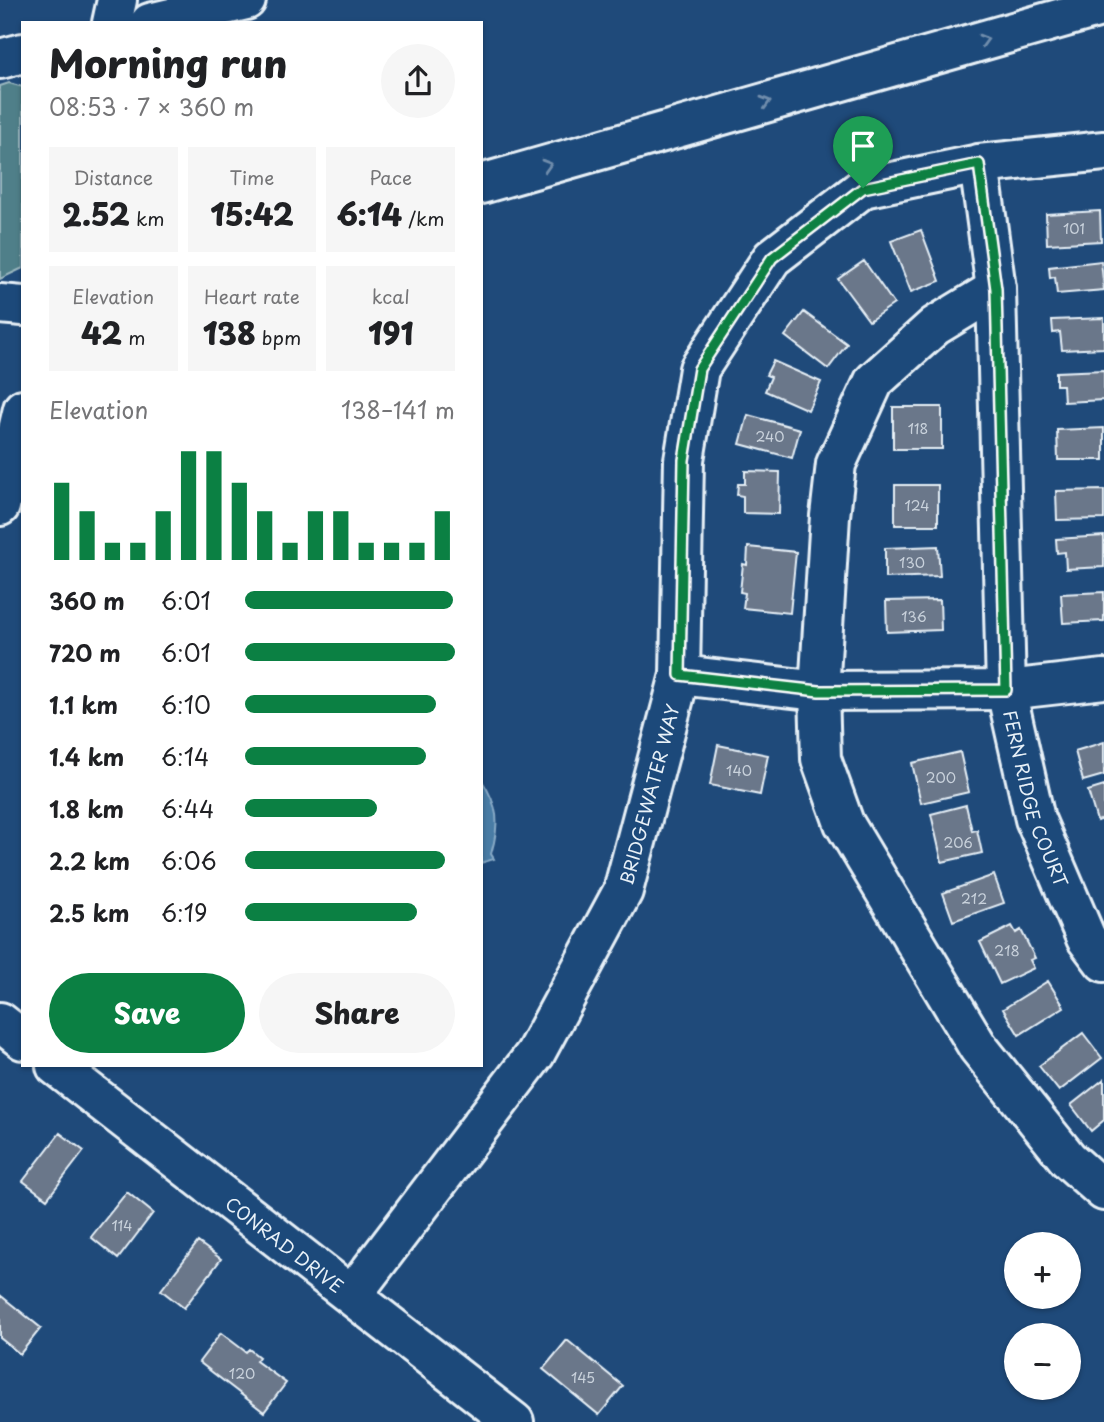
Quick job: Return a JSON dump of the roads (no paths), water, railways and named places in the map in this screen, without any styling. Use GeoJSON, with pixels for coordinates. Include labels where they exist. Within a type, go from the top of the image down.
{"type":"FeatureCollection","features":[{"type":"Feature","properties":{"kind":"main road"},"geometry":{"type":"LineString","coordinates":[[112,21],[117,0]]}},
{"type":"Feature","properties":{"kind":"main road"},"geometry":{"type":"LineString","coordinates":[[158,21],[246,0]]}},
{"type":"Feature","properties":{"kind":"main road"},"geometry":{"type":"LineString","coordinates":[[483,183],[1104,6]]}},
{"type":"Feature","properties":{"kind":"main road","name":"BRIDGEWATER WAY"},"geometry":{"type":"LineString","coordinates":[[352,1295],[535,1054],[623,891],[680,675],[684,460],[699,369],[772,258],[863,188],[979,164],[1104,151]]}},
{"type":"Feature","properties":{"kind":"main road","name":"FERN RIDGE COURT"},"geometry":{"type":"LineString","coordinates":[[979,164],[996,289],[1006,690],[1035,819],[1086,938],[1104,962]]}},
{"type":"Feature","properties":{"kind":"main road"},"geometry":{"type":"LineString","coordinates":[[996,289],[935,326],[874,381],[836,464],[819,691],[821,759],[844,823],[978,1047],[1068,1159],[1104,1191]]}},
{"type":"Feature","properties":{"kind":"main road"},"geometry":{"type":"LineString","coordinates":[[0,304],[21,306]]}},
{"type":"Feature","properties":{"kind":"main road"},"geometry":{"type":"LineString","coordinates":[[0,506],[21,417]]}},
{"type":"Feature","properties":{"kind":"main road"},"geometry":{"type":"LineString","coordinates":[[680,675],[819,691],[1006,690],[1104,679]]}},
{"type":"Feature","properties":{"kind":"main road"},"geometry":{"type":"LineString","coordinates":[[0,1022],[21,1038]]}},
{"type":"Feature","properties":{"kind":"main road","name":"CONRAD DRIVE"},"geometry":{"type":"LineString","coordinates":[[57,1067],[514,1422]]}},
{"type":"Feature","properties":{"kind":"water"},"geometry":{"type":"Polygon","coordinates":[[[483,783],[496,815],[496,833],[491,854],[494,859],[483,862],[483,783]]]}}]}
